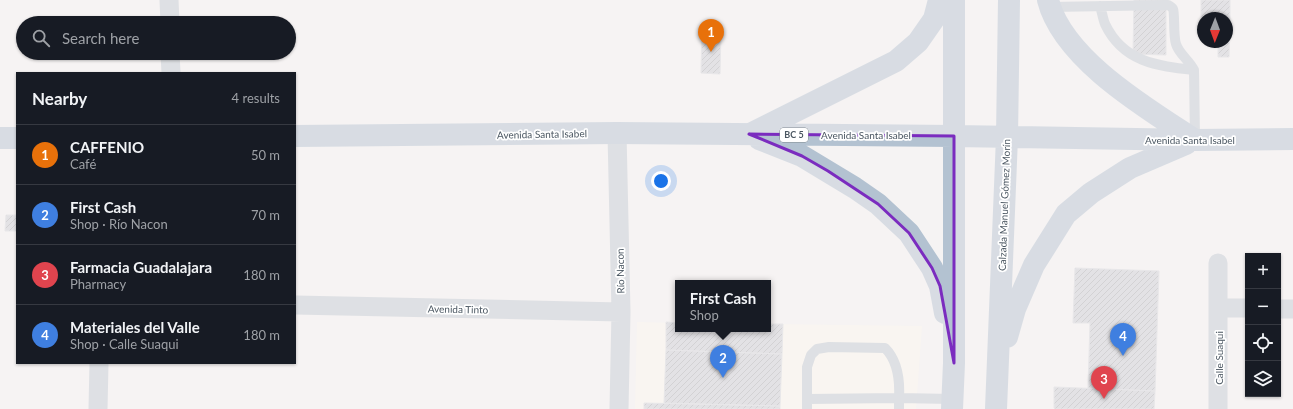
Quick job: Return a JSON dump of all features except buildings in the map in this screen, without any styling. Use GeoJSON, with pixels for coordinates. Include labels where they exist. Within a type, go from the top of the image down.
{"type":"FeatureCollection","features":[{"type":"Feature","properties":{"kind":"main road"},"geometry":{"type":"LineString","coordinates":[[749,134],[896,61],[918,42],[934,19],[939,0]]}},
{"type":"Feature","properties":{"kind":"main road"},"geometry":{"type":"LineString","coordinates":[[952,404],[954,363],[954,0]]}},
{"type":"Feature","properties":{"kind":"main road","name":"Calzada Manuel Gómez Morín"},"geometry":{"type":"LineString","coordinates":[[996,409],[1006,138],[1009,0]]}},
{"type":"Feature","properties":{"kind":"main road"},"geometry":{"type":"LineString","coordinates":[[1049,4],[1058,25],[1070,44],[1103,75],[1136,102],[1194,140]]}},
{"type":"Feature","properties":{"kind":"main road","name":"Avenida Santa Isabel"},"geometry":{"type":"LineString","coordinates":[[296,136],[617,133],[1194,140],[1293,139]]}},
{"type":"Feature","properties":{"kind":"main road"},"geometry":{"type":"LineString","coordinates":[[749,134],[802,156],[835,176],[878,204],[909,233],[932,268],[940,286],[954,363]]}},
{"type":"Feature","properties":{"kind":"main road"},"geometry":{"type":"LineString","coordinates":[[0,138],[16,138]]}},
{"type":"Feature","properties":{"kind":"main road"},"geometry":{"type":"LineString","coordinates":[[997,373],[1015,309],[1034,265],[1066,214],[1091,193],[1130,168],[1194,140]]}},
{"type":"Feature","properties":{"kind":"street"},"geometry":{"type":"LineString","coordinates":[[169,0],[170,16]]}},
{"type":"Feature","properties":{"kind":"street"},"geometry":{"type":"LineString","coordinates":[[170,60],[171,72]]}},
{"type":"Feature","properties":{"kind":"street","name":"Río Nacon"},"geometry":{"type":"LineString","coordinates":[[617,133],[621,312],[619,409]]}},
{"type":"Feature","properties":{"kind":"street","name":"Calle Suaqui"},"geometry":{"type":"LineString","coordinates":[[1218,263],[1218,409]]}},
{"type":"Feature","properties":{"kind":"street","name":"Avenida Tinto"},"geometry":{"type":"LineString","coordinates":[[296,305],[621,312]]}},
{"type":"Feature","properties":{"kind":"street"},"geometry":{"type":"LineString","coordinates":[[1219,308],[1245,308]]}},
{"type":"Feature","properties":{"kind":"street"},"geometry":{"type":"LineString","coordinates":[[1281,309],[1293,309]]}},
{"type":"Feature","properties":{"kind":"street"},"geometry":{"type":"LineString","coordinates":[[98,409],[99,364]]}},
{"type":"Feature","properties":{"kind":"lane"},"geometry":{"type":"LineString","coordinates":[[1049,4],[1170,6],[1174,11],[1173,26],[1176,44],[1191,63],[1194,70],[1194,140]]}},
{"type":"Feature","properties":{"kind":"lane"},"geometry":{"type":"LineString","coordinates":[[1100,6],[1105,24],[1112,37],[1132,56],[1146,62],[1194,70]]}},
{"type":"Feature","properties":{"kind":"lane"},"geometry":{"type":"LineString","coordinates":[[899,409],[899,398],[900,385],[897,369],[892,355],[885,348],[829,347],[817,349],[811,355],[807,367],[807,404],[899,398],[952,404]]}},
{"type":"Feature","properties":{"kind":"highlighted area"},"geometry":{"type":"Polygon","coordinates":[[[749,134],[954,136],[954,363],[940,286],[932,268],[909,233],[878,204],[828,171],[802,156],[749,134]]]}},
{"type":"Feature","properties":{"kind":"shaded area"},"geometry":{"type":"Polygon","coordinates":[[[637,322],[675,323],[675,332],[771,332],[771,324],[922,326],[916,409],[635,409],[637,322]]]}},
{"type":"Feature","properties":{"kind":"place","name":"CAFFENIO"},"geometry":{"type":"Point","coordinates":[711,52]}},
{"type":"Feature","properties":{"kind":"place","name":"Materiales del Valle"},"geometry":{"type":"Point","coordinates":[1123,356]}},
{"type":"Feature","properties":{"kind":"place","name":"First Cash"},"geometry":{"type":"Point","coordinates":[723,378]}},
{"type":"Feature","properties":{"kind":"place","name":"Farmacia Guadalajara"},"geometry":{"type":"Point","coordinates":[1104,399]}}]}
